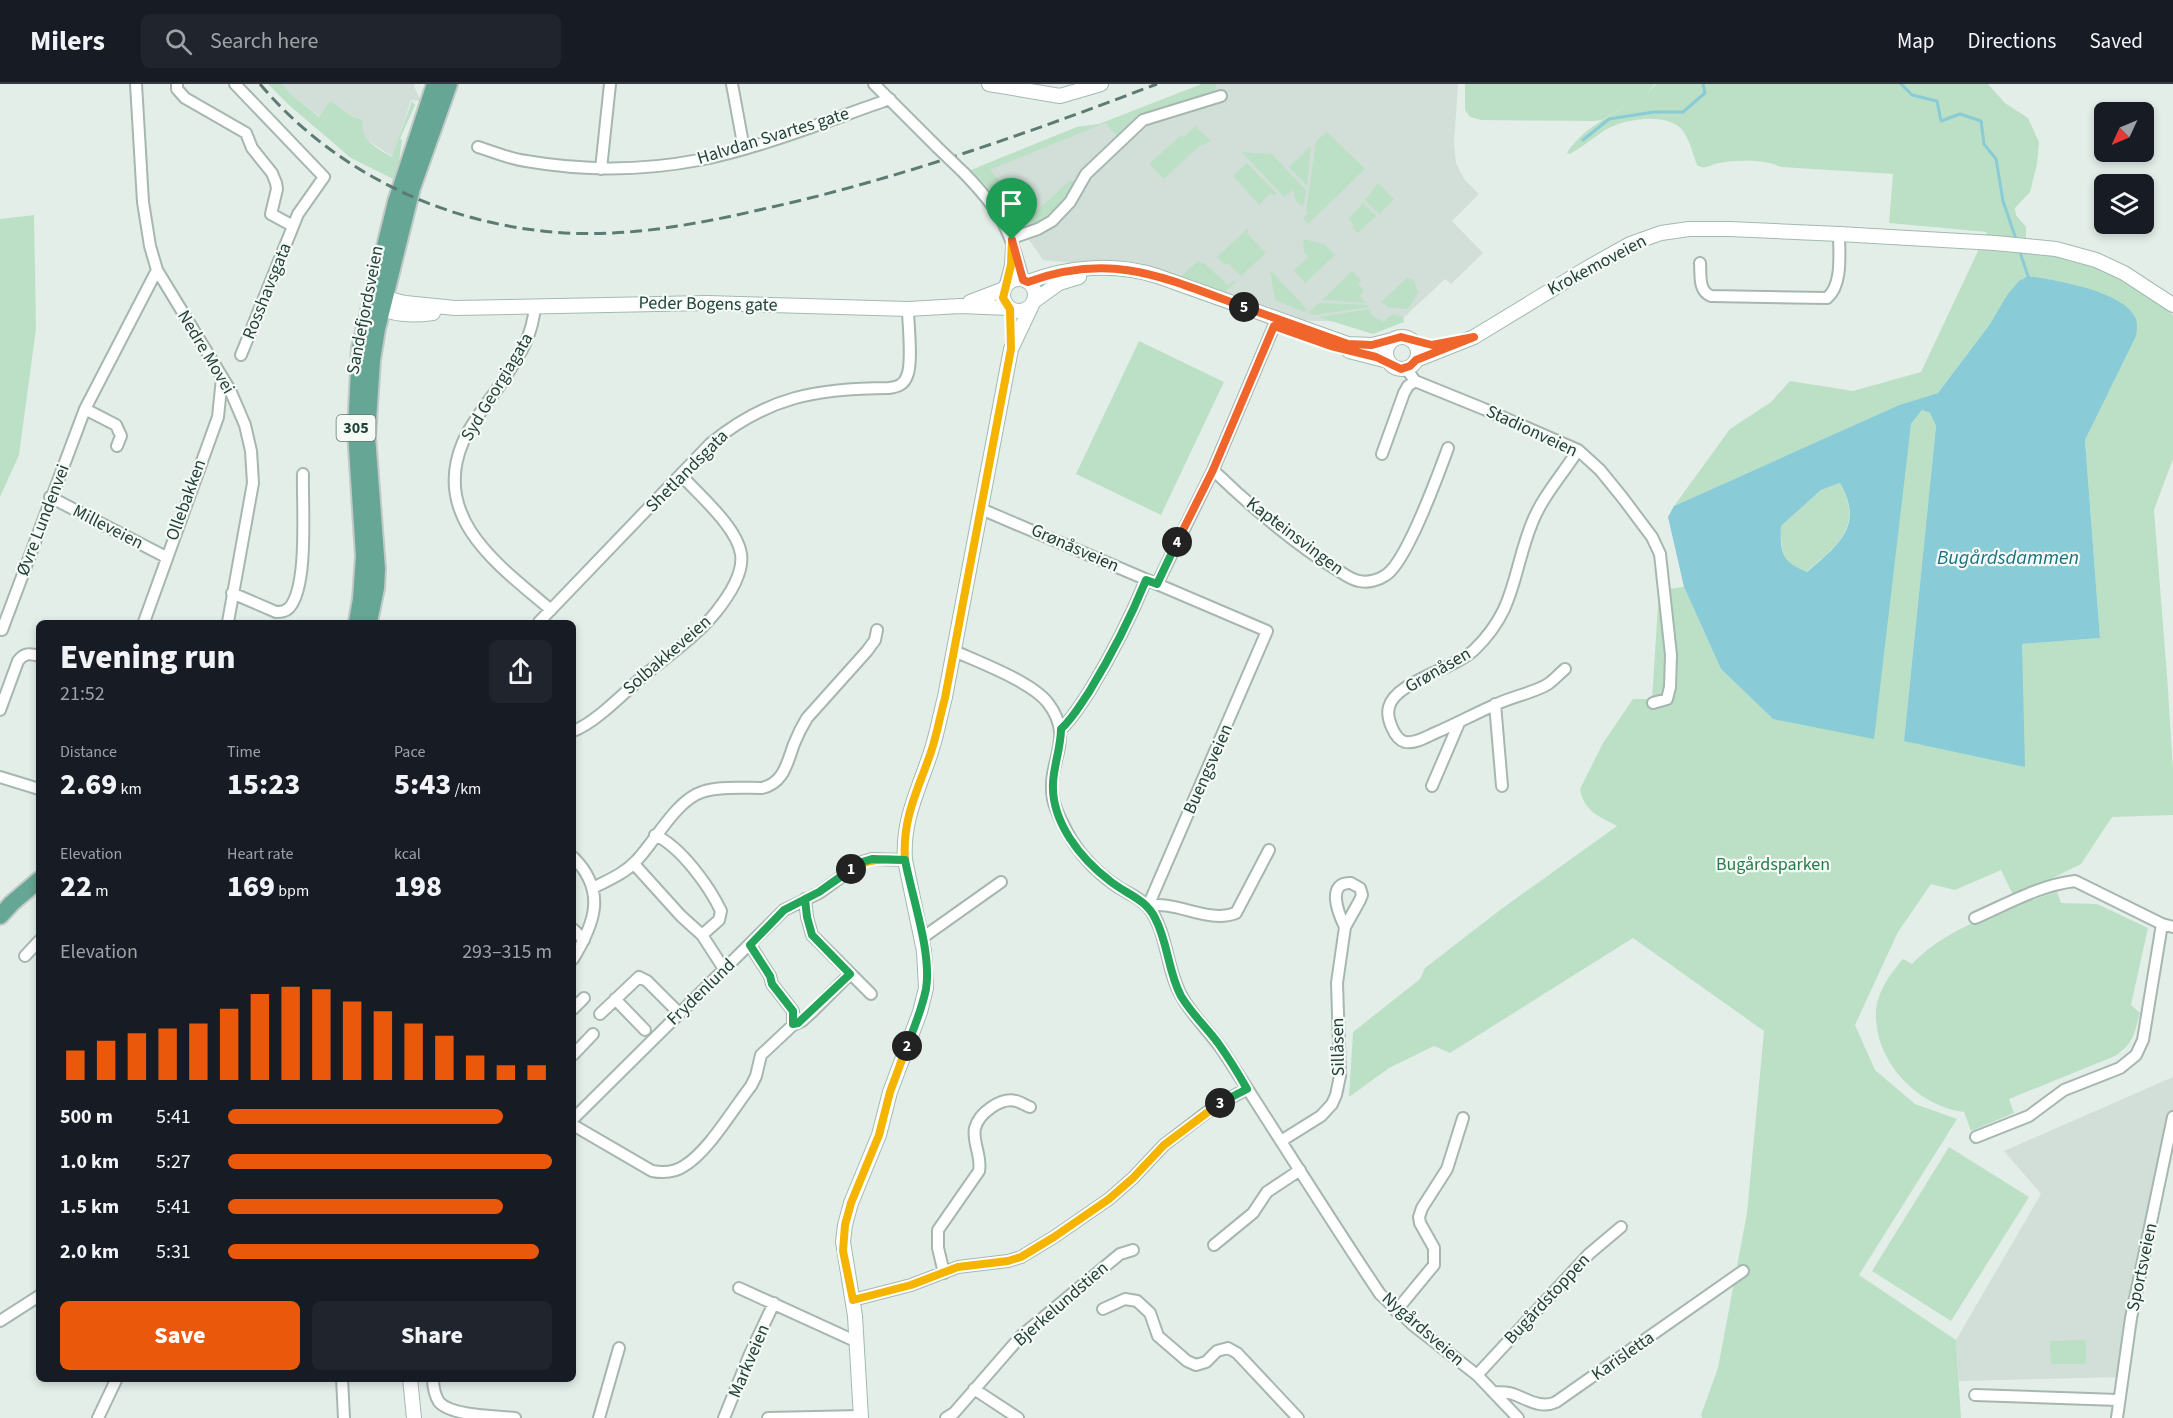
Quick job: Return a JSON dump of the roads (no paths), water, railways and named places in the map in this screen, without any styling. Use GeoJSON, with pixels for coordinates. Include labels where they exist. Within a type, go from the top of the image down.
{"type":"FeatureCollection","features":[{"type":"Feature","properties":{"kind":"main road","name":"Sandefjordsveien"},"geometry":{"type":"LineString","coordinates":[[369,620],[376,588],[376,555],[367,436],[372,360],[396,202],[435,84]]}},
{"type":"Feature","properties":{"kind":"main road","name":"Sandefjordsveien"},"geometry":{"type":"LineString","coordinates":[[357,620],[363,556],[357,443],[357,378],[360,348],[379,303],[412,188],[449,84]]}},
{"type":"Feature","properties":{"kind":"main road"},"geometry":{"type":"LineString","coordinates":[[988,84],[1055,96],[1066,95],[1096,85]]}},
{"type":"Feature","properties":{"kind":"main road","name":"Krokemoveien"},"geometry":{"type":"LineString","coordinates":[[1411,364],[1474,337],[1617,250],[1661,233],[1703,228],[2020,245],[2071,252],[2124,273],[2173,305]]}},
{"type":"Feature","properties":{"kind":"main road","name":"Krokemoveien"},"geometry":{"type":"LineString","coordinates":[[1025,281],[1095,267],[1129,269],[1157,276],[1348,344],[1372,345],[1401,337],[1432,345],[1474,337]]}},
{"type":"Feature","properties":{"kind":"main road"},"geometry":{"type":"LineString","coordinates":[[1009,308],[1019,312],[1052,287],[1069,279],[1107,275],[1128,276],[1161,285],[1331,346],[1388,361],[1396,368],[1411,364],[1416,347],[1410,339]]}},
{"type":"Feature","properties":{"kind":"main road"},"geometry":{"type":"LineString","coordinates":[[861,1417],[853,1300],[843,1251],[845,1225],[851,1203],[879,1135],[890,1092],[920,1011],[927,979],[922,938],[905,860],[907,820],[936,736],[1011,349],[1009,308],[1003,298],[1005,288],[1013,280],[1025,281],[1034,289],[1032,304],[1011,349]]}},
{"type":"Feature","properties":{"kind":"main road","name":"Peder Bogens gate"},"geometry":{"type":"LineString","coordinates":[[960,306],[986,298],[1005,288]]}},
{"type":"Feature","properties":{"kind":"main road","name":"Peder Bogens gate"},"geometry":{"type":"LineString","coordinates":[[379,303],[455,308],[707,303],[908,309],[960,306],[1009,308]]}},
{"type":"Feature","properties":{"kind":"main road"},"geometry":{"type":"LineString","coordinates":[[1388,361],[1386,351],[1392,340]]}},
{"type":"Feature","properties":{"kind":"main road"},"geometry":{"type":"LineString","coordinates":[[375,620],[376,588]]}},
{"type":"Feature","properties":{"kind":"main road"},"geometry":{"type":"LineString","coordinates":[[0,916],[36,883]]}},
{"type":"Feature","properties":{"kind":"main road"},"geometry":{"type":"LineString","coordinates":[[410,1382],[414,1418]]}},
{"type":"Feature","properties":{"kind":"street","name":"Nedre Movei"},"geometry":{"type":"LineString","coordinates":[[136,84],[146,226],[158,270],[222,377],[245,425],[251,451],[253,483],[228,620]]}},
{"type":"Feature","properties":{"kind":"street","name":"Rosshavsgata"},"geometry":{"type":"LineString","coordinates":[[177,84],[177,89],[185,98],[246,133],[252,148],[272,172],[276,183],[272,214],[293,226]]}},
{"type":"Feature","properties":{"kind":"street","name":"Rosshavsgata"},"geometry":{"type":"LineString","coordinates":[[235,84],[324,177],[304,204],[293,226],[241,355]]}},
{"type":"Feature","properties":{"kind":"street"},"geometry":{"type":"LineString","coordinates":[[601,169],[610,84]]}},
{"type":"Feature","properties":{"kind":"street"},"geometry":{"type":"LineString","coordinates":[[732,84],[744,149]]}},
{"type":"Feature","properties":{"kind":"street"},"geometry":{"type":"LineString","coordinates":[[874,84],[993,204],[1012,239],[1025,281]]}},
{"type":"Feature","properties":{"kind":"street"},"geometry":{"type":"LineString","coordinates":[[1012,239],[1053,221],[1070,202],[1086,174],[1143,120],[1221,96]]}},
{"type":"Feature","properties":{"kind":"street","name":"Halvdan Svartes gate"},"geometry":{"type":"LineString","coordinates":[[478,147],[525,161],[601,169],[661,166],[700,160],[744,149],[890,99]]}},
{"type":"Feature","properties":{"kind":"street"},"geometry":{"type":"LineString","coordinates":[[1700,263],[1702,287],[1711,296],[1827,298],[1834,291],[1837,282],[1839,234]]}},
{"type":"Feature","properties":{"kind":"street"},"geometry":{"type":"LineString","coordinates":[[1005,288],[1011,265],[1012,239]]}},
{"type":"Feature","properties":{"kind":"street","name":"Øvre Lundenvei"},"geometry":{"type":"LineString","coordinates":[[2,630],[50,497],[85,409],[158,270]]}},
{"type":"Feature","properties":{"kind":"street","name":"Syd Georgiagata"},"geometry":{"type":"LineString","coordinates":[[535,306],[532,327],[524,348],[464,441],[456,466],[455,479],[461,511],[475,540],[490,557],[551,610]]}},
{"type":"Feature","properties":{"kind":"street","name":"Shetlandsgata"},"geometry":{"type":"LineString","coordinates":[[541,620],[710,444],[726,431],[749,416],[776,404],[820,391],[898,386],[907,376],[909,369],[908,309]]}},
{"type":"Feature","properties":{"kind":"street"},"geometry":{"type":"LineString","coordinates":[[1157,584],[1213,470],[1274,326]]}},
{"type":"Feature","properties":{"kind":"street"},"geometry":{"type":"LineString","coordinates":[[1382,454],[1404,393],[1415,381],[1411,364]]}},
{"type":"Feature","properties":{"kind":"street","name":"Ollebakken"},"geometry":{"type":"LineString","coordinates":[[145,620],[218,417],[222,377]]}},
{"type":"Feature","properties":{"kind":"street","name":"Stadionveien"},"geometry":{"type":"LineString","coordinates":[[1415,381],[1578,450],[1600,470],[1641,522],[1652,537],[1660,554],[1671,665],[1667,699],[1653,703]]}},
{"type":"Feature","properties":{"kind":"street"},"geometry":{"type":"LineString","coordinates":[[85,409],[116,425],[121,436],[117,446]]}},
{"type":"Feature","properties":{"kind":"street","name":"Kapteinsvingen"},"geometry":{"type":"LineString","coordinates":[[1213,470],[1309,552],[1361,582],[1379,579],[1388,574],[1402,556],[1448,448]]}},
{"type":"Feature","properties":{"kind":"street","name":"Grønåsen"},"geometry":{"type":"LineString","coordinates":[[1565,669],[1546,685],[1495,704],[1459,723],[1415,741],[1406,742],[1399,738],[1388,713],[1393,698],[1402,689],[1450,666],[1474,650],[1499,620],[1512,593],[1532,522],[1545,498],[1578,450]]}},
{"type":"Feature","properties":{"kind":"street"},"geometry":{"type":"LineString","coordinates":[[232,593],[276,612],[283,612],[289,608],[295,598],[304,535],[303,474]]}},
{"type":"Feature","properties":{"kind":"street","name":"Solbakkeveien"},"geometry":{"type":"LineString","coordinates":[[576,729],[595,717],[706,623],[726,598],[738,575],[741,562],[739,545],[719,517],[681,475]]}},
{"type":"Feature","properties":{"kind":"street","name":"Milleveien"},"geometry":{"type":"LineString","coordinates":[[50,497],[166,557]]}},
{"type":"Feature","properties":{"kind":"street","name":"Grønåsveien"},"geometry":{"type":"LineString","coordinates":[[981,508],[1267,631]]}},
{"type":"Feature","properties":{"kind":"street"},"geometry":{"type":"LineString","coordinates":[[1061,729],[1070,720],[1104,668],[1130,619],[1146,580]]}},
{"type":"Feature","properties":{"kind":"street"},"geometry":{"type":"LineString","coordinates":[[593,888],[634,864],[656,835],[690,798],[702,792],[762,788],[777,781],[788,765],[800,729],[807,718],[867,651],[875,640],[877,630]]}},
{"type":"Feature","properties":{"kind":"street","name":"Buengsveien"},"geometry":{"type":"LineString","coordinates":[[1148,906],[1267,631]]}},
{"type":"Feature","properties":{"kind":"street"},"geometry":{"type":"LineString","coordinates":[[954,651],[1037,692],[1048,704],[1061,729],[1053,784],[1053,799],[1058,813],[1085,859],[1117,886],[1148,906],[1159,904],[1215,916],[1236,913],[1269,850]]}},
{"type":"Feature","properties":{"kind":"street"},"geometry":{"type":"LineString","coordinates":[[0,710],[18,661],[27,654],[36,656]]}},
{"type":"Feature","properties":{"kind":"street"},"geometry":{"type":"LineString","coordinates":[[1495,704],[1502,786]]}},
{"type":"Feature","properties":{"kind":"street"},"geometry":{"type":"LineString","coordinates":[[1432,786],[1459,723]]}},
{"type":"Feature","properties":{"kind":"street"},"geometry":{"type":"LineString","coordinates":[[0,777],[36,788]]}},
{"type":"Feature","properties":{"kind":"street"},"geometry":{"type":"LineString","coordinates":[[656,835],[668,843],[700,876],[721,911],[719,920],[702,935]]}},
{"type":"Feature","properties":{"kind":"street","name":"Frydenlund"},"geometry":{"type":"LineString","coordinates":[[576,1116],[784,910],[826,888],[862,862],[872,859],[905,860]]}},
{"type":"Feature","properties":{"kind":"street"},"geometry":{"type":"LineString","coordinates":[[576,861],[587,874],[593,888],[594,914],[592,925],[576,954]]}},
{"type":"Feature","properties":{"kind":"street"},"geometry":{"type":"LineString","coordinates":[[634,864],[681,916],[702,935],[724,969]]}},
{"type":"Feature","properties":{"kind":"street"},"geometry":{"type":"LineString","coordinates":[[1975,918],[2041,889],[2075,881],[2168,926],[2143,1040],[2136,1055],[2120,1068],[2064,1089],[2029,1116],[1977,1137]]}},
{"type":"Feature","properties":{"kind":"street"},"geometry":{"type":"LineString","coordinates":[[922,938],[1001,882]]}},
{"type":"Feature","properties":{"kind":"street"},"geometry":{"type":"LineString","coordinates":[[805,899],[812,935],[871,994]]}},
{"type":"Feature","properties":{"kind":"street","name":"Nygårdsveien"},"geometry":{"type":"LineString","coordinates":[[1148,906],[1156,919],[1175,984],[1182,998],[1218,1043],[1380,1294],[1396,1311],[1477,1375],[1518,1418]]}},
{"type":"Feature","properties":{"kind":"street","name":"Sillåsen"},"geometry":{"type":"LineString","coordinates":[[1281,1141],[1321,1116],[1332,1104],[1339,1087],[1338,984],[1345,927]]}},
{"type":"Feature","properties":{"kind":"street"},"geometry":{"type":"LineString","coordinates":[[576,932],[584,940]]}},
{"type":"Feature","properties":{"kind":"street"},"geometry":{"type":"LineString","coordinates":[[25,956],[36,943]]}},
{"type":"Feature","properties":{"kind":"street"},"geometry":{"type":"LineString","coordinates":[[750,945],[770,976],[772,984],[793,1011],[793,1024]]}},
{"type":"Feature","properties":{"kind":"street"},"geometry":{"type":"LineString","coordinates":[[576,1127],[652,1171],[663,1173],[684,1167],[707,1144],[751,1086],[761,1055],[793,1024],[802,1021],[850,974]]}},
{"type":"Feature","properties":{"kind":"street"},"geometry":{"type":"LineString","coordinates":[[600,1014],[639,977],[647,981],[679,1013]]}},
{"type":"Feature","properties":{"kind":"street"},"geometry":{"type":"LineString","coordinates":[[576,1006],[584,998]]}},
{"type":"Feature","properties":{"kind":"street"},"geometry":{"type":"LineString","coordinates":[[615,999],[645,1030]]}},
{"type":"Feature","properties":{"kind":"street"},"geometry":{"type":"LineString","coordinates":[[576,1052],[593,1034]]}},
{"type":"Feature","properties":{"kind":"street"},"geometry":{"type":"LineString","coordinates":[[853,1300],[911,1285],[958,1267],[1008,1261],[1021,1257],[1109,1199],[1133,1178],[1164,1145],[1206,1113],[1247,1089]]}},
{"type":"Feature","properties":{"kind":"street"},"geometry":{"type":"LineString","coordinates":[[944,1273],[938,1248],[938,1230],[979,1171],[981,1161],[975,1129],[978,1122],[995,1105],[1005,1101],[1016,1101],[1030,1107]]}},
{"type":"Feature","properties":{"kind":"street","name":"Sportsveien"},"geometry":{"type":"LineString","coordinates":[[2117,1418],[2130,1318],[2173,1117]]}},
{"type":"Feature","properties":{"kind":"street"},"geometry":{"type":"LineString","coordinates":[[1396,1311],[1434,1264],[1434,1248],[1419,1217],[1422,1208],[1447,1169],[1463,1118]]}},
{"type":"Feature","properties":{"kind":"street"},"geometry":{"type":"LineString","coordinates":[[1214,1245],[1253,1213],[1267,1192],[1300,1170]]}},
{"type":"Feature","properties":{"kind":"street","name":"Bugårdstoppen"},"geometry":{"type":"LineString","coordinates":[[1477,1375],[1589,1254],[1621,1227]]}},
{"type":"Feature","properties":{"kind":"street","name":"Bjerkelundstien"},"geometry":{"type":"LineString","coordinates":[[946,1418],[954,1413],[1021,1336],[1120,1254],[1133,1250]]}},
{"type":"Feature","properties":{"kind":"street","name":"Karisletta"},"geometry":{"type":"LineString","coordinates":[[1493,1392],[1511,1393],[1539,1405],[1548,1406],[1557,1402],[1743,1271]]}},
{"type":"Feature","properties":{"kind":"street","name":"Markveien"},"geometry":{"type":"LineString","coordinates":[[739,1288],[855,1341]]}},
{"type":"Feature","properties":{"kind":"street"},"geometry":{"type":"LineString","coordinates":[[0,1321],[36,1298]]}},
{"type":"Feature","properties":{"kind":"street"},"geometry":{"type":"LineString","coordinates":[[1103,1309],[1125,1299],[1137,1301],[1150,1313],[1158,1335],[1187,1361],[1196,1365],[1206,1362],[1217,1351],[1228,1348],[1237,1353],[1298,1418]]}},
{"type":"Feature","properties":{"kind":"street","name":"Markveien"},"geometry":{"type":"LineString","coordinates":[[724,1418],[774,1303]]}},
{"type":"Feature","properties":{"kind":"street"},"geometry":{"type":"LineString","coordinates":[[599,1418],[620,1348]]}},
{"type":"Feature","properties":{"kind":"street"},"geometry":{"type":"LineString","coordinates":[[98,1418],[115,1382]]}},
{"type":"Feature","properties":{"kind":"street"},"geometry":{"type":"LineString","coordinates":[[342,1382],[344,1418]]}},
{"type":"Feature","properties":{"kind":"street"},"geometry":{"type":"LineString","coordinates":[[433,1382],[433,1391],[444,1406],[464,1413],[515,1418]]}},
{"type":"Feature","properties":{"kind":"street"},"geometry":{"type":"LineString","coordinates":[[974,1389],[1018,1418]]}},
{"type":"Feature","properties":{"kind":"street"},"geometry":{"type":"LineString","coordinates":[[1975,1395],[2118,1400]]}},
{"type":"Feature","properties":{"kind":"street"},"geometry":{"type":"LineString","coordinates":[[438,1418],[444,1406]]}},
{"type":"Feature","properties":{"kind":"street"},"geometry":{"type":"LineString","coordinates":[[768,1418],[861,1417]]}},
{"type":"Feature","properties":{"kind":"water","name":"Bugårdsdammen"},"geometry":{"type":"Polygon","coordinates":[[[2028,276],[2087,288],[2117,300],[2128,308],[2137,322],[2136,336],[2085,440],[2100,638],[2022,644],[2025,767],[1904,741],[1936,426],[1930,413],[1922,410],[1911,424],[1874,739],[1773,719],[1721,669],[1684,587],[1668,517],[1674,506],[1899,405],[1938,393],[2019,281],[2028,276]],[[1840,483],[1821,490],[1781,526],[1782,549],[1792,564],[1807,572],[1838,543],[1849,523],[1850,511],[1840,483]]]}},
{"type":"Feature","properties":{"kind":"waterway"},"geometry":{"type":"LineString","coordinates":[[1583,140],[1609,119],[1654,112],[1683,112],[1705,93],[1703,84]]}},
{"type":"Feature","properties":{"kind":"waterway"},"geometry":{"type":"LineString","coordinates":[[1901,84],[1912,95],[1937,101],[1941,121],[1960,114],[1981,121],[1984,144],[1996,159],[2003,201],[2016,239]]}},
{"type":"Feature","properties":{"kind":"waterway"},"geometry":{"type":"LineString","coordinates":[[2019,249],[2028,276]]}},
{"type":"Feature","properties":{"kind":"railway"},"geometry":{"type":"LineString","coordinates":[[260,84],[294,120],[333,151],[374,178],[419,199],[466,216],[514,227],[563,233],[613,233],[660,229],[706,221],[844,189],[979,148],[1157,84]]}},
{"type":"Feature","properties":{"kind":"park label","name":"Bugårdsparken"},"geometry":{"type":"Point","coordinates":[1773,864]}}]}
